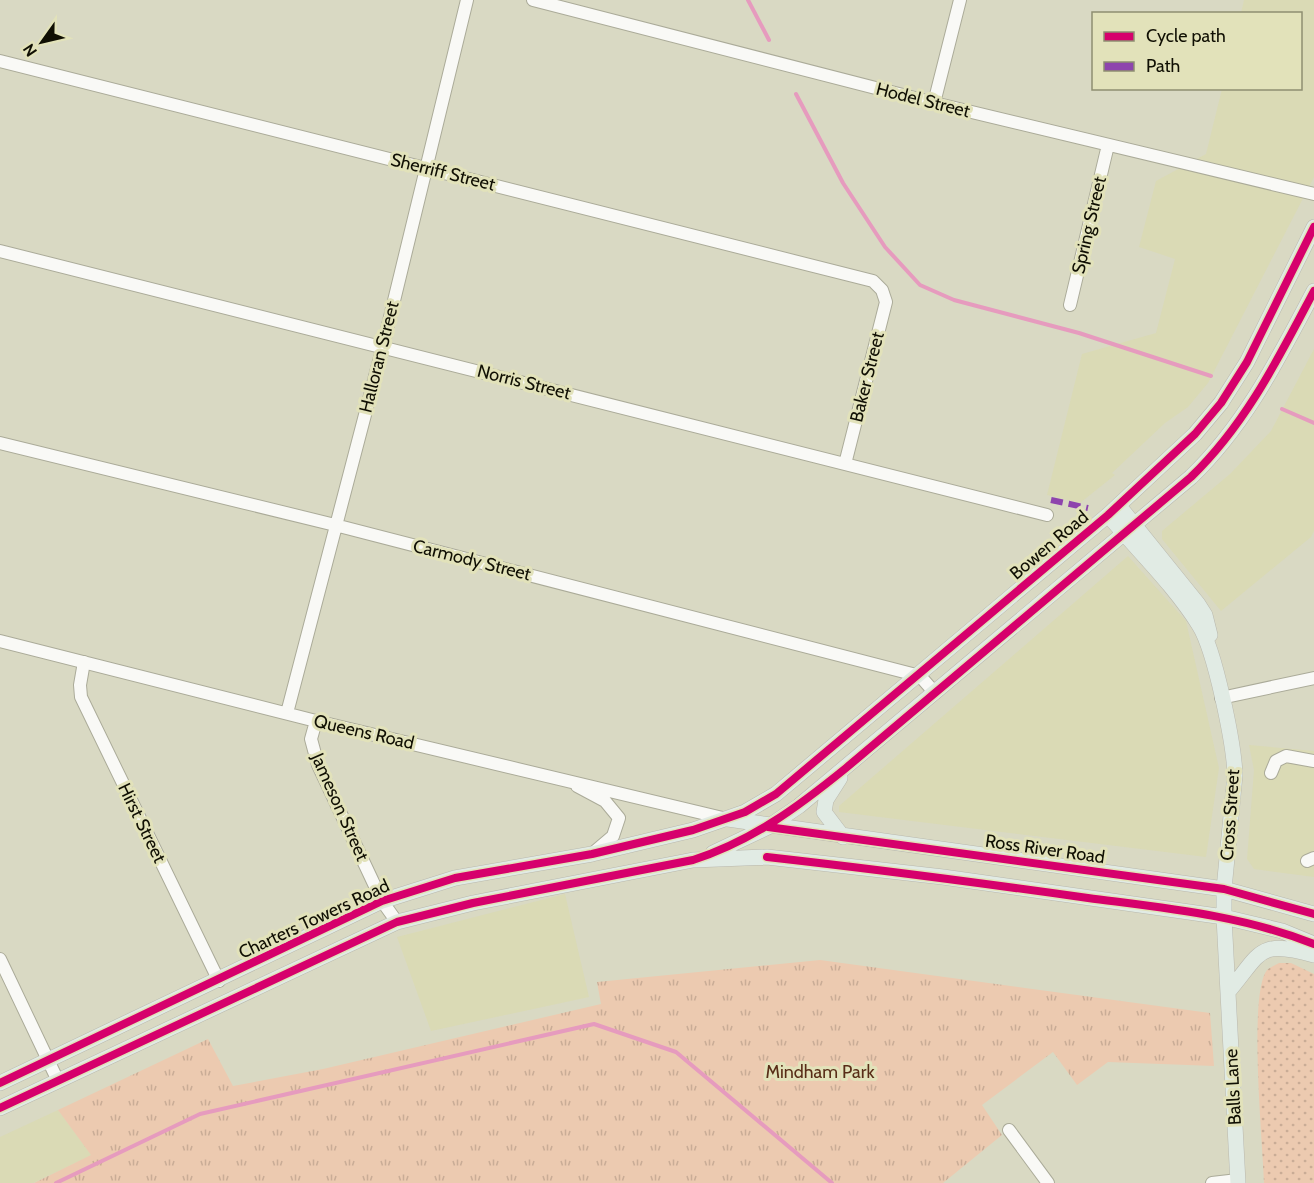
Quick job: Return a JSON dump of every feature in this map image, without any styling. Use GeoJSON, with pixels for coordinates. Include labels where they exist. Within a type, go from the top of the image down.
{"type":"FeatureCollection","features":[{"type":"Feature","properties":{"kind":"main road","name":"Bowen Road"},"geometry":{"type":"LineString","coordinates":[[728,819],[759,805],[785,788],[1113,511],[1182,448],[1221,403],[1247,362],[1314,227]]}},
{"type":"Feature","properties":{"kind":"main road"},"geometry":{"type":"LineString","coordinates":[[693,860],[726,848],[768,827],[799,806],[1130,531],[1204,465],[1238,424],[1277,360],[1314,291]]}},
{"type":"Feature","properties":{"kind":"main road","name":"Cross Street"},"geometry":{"type":"LineString","coordinates":[[1113,511],[1205,615],[1235,776],[1224,889]]}},
{"type":"Feature","properties":{"kind":"main road"},"geometry":{"type":"LineString","coordinates":[[843,837],[826,818],[824,806],[846,768]]}},
{"type":"Feature","properties":{"kind":"main road","name":"Charters Towers Road"},"geometry":{"type":"LineString","coordinates":[[0,1083],[219,981],[382,901],[455,878],[592,854],[681,833],[728,819]]}},
{"type":"Feature","properties":{"kind":"main road","name":"Ross River Road"},"geometry":{"type":"LineString","coordinates":[[728,819],[768,827],[1224,889],[1314,914]]}},
{"type":"Feature","properties":{"kind":"main road"},"geometry":{"type":"LineString","coordinates":[[693,860],[767,856],[943,877],[1224,916],[1282,931],[1314,944]]}},
{"type":"Feature","properties":{"kind":"main road","name":"Charters Towers Road"},"geometry":{"type":"LineString","coordinates":[[0,1108],[397,922],[473,903],[693,860]]}},
{"type":"Feature","properties":{"kind":"main road","name":"Balls Lane"},"geometry":{"type":"LineString","coordinates":[[1224,889],[1238,1181]]}},
{"type":"Feature","properties":{"kind":"main road"},"geometry":{"type":"LineString","coordinates":[[1228,992],[1258,953],[1270,947],[1286,947],[1314,955]]}},
{"type":"Feature","properties":{"kind":"street","name":"Halloran Street"},"geometry":{"type":"LineString","coordinates":[[287,713],[382,346],[467,0]]}},
{"type":"Feature","properties":{"kind":"street","name":"Hodel Street"},"geometry":{"type":"LineString","coordinates":[[533,0],[934,103],[1314,194]]}},
{"type":"Feature","properties":{"kind":"street"},"geometry":{"type":"LineString","coordinates":[[934,103],[960,0]]}},
{"type":"Feature","properties":{"kind":"street","name":"Sherriff Street"},"geometry":{"type":"LineString","coordinates":[[0,61],[873,281],[882,290]]}},
{"type":"Feature","properties":{"kind":"street","name":"Spring Street"},"geometry":{"type":"LineString","coordinates":[[1070,305],[1108,145]]}},
{"type":"Feature","properties":{"kind":"street","name":"Norris Street"},"geometry":{"type":"LineString","coordinates":[[0,251],[1047,515]]}},
{"type":"Feature","properties":{"kind":"street","name":"Baker Street"},"geometry":{"type":"LineString","coordinates":[[845,464],[885,302],[882,290]]}},
{"type":"Feature","properties":{"kind":"street","name":"Carmody Street"},"geometry":{"type":"LineString","coordinates":[[0,443],[335,525],[920,676]]}},
{"type":"Feature","properties":{"kind":"street","name":"Queens Road"},"geometry":{"type":"LineString","coordinates":[[0,641],[316,721],[728,819]]}},
{"type":"Feature","properties":{"kind":"street","name":"Hirst Street"},"geometry":{"type":"LineString","coordinates":[[84,662],[80,685],[81,697],[219,981]]}},
{"type":"Feature","properties":{"kind":"street"},"geometry":{"type":"LineString","coordinates":[[920,676],[935,693]]}},
{"type":"Feature","properties":{"kind":"street"},"geometry":{"type":"LineString","coordinates":[[1221,698],[1314,678]]}},
{"type":"Feature","properties":{"kind":"street","name":"Jameson Street"},"geometry":{"type":"LineString","coordinates":[[316,721],[311,740],[318,765],[382,901],[397,922]]}},
{"type":"Feature","properties":{"kind":"street"},"geometry":{"type":"LineString","coordinates":[[1271,772],[1276,761],[1286,756],[1314,761]]}},
{"type":"Feature","properties":{"kind":"street"},"geometry":{"type":"LineString","coordinates":[[560,778],[605,801],[619,818],[613,836],[592,854]]}},
{"type":"Feature","properties":{"kind":"street"},"geometry":{"type":"LineString","coordinates":[[0,959],[58,1081]]}},
{"type":"Feature","properties":{"kind":"street"},"geometry":{"type":"LineString","coordinates":[[1009,1130],[1048,1183]]}},
{"type":"Feature","properties":{"kind":"street"},"geometry":{"type":"LineString","coordinates":[[1212,1183],[1238,1181]]}},
{"type":"Feature","properties":{"kind":"shaded area"},"geometry":{"type":"Polygon","coordinates":[[[1244,0],[1314,0],[1314,177],[1208,383],[1188,407],[1165,423],[1112,473],[1115,475],[1080,503],[1047,495],[1082,354],[1156,333],[1175,259],[1139,247],[1156,181],[1206,154],[1222,90],[1302,90],[1302,12],[1241,12],[1244,0]]]}},
{"type":"Feature","properties":{"kind":"shaded area"},"geometry":{"type":"Polygon","coordinates":[[[1314,349],[1314,531],[1311,537],[1221,611],[1162,539],[1162,531],[1230,474],[1271,431],[1314,349]]]}},
{"type":"Feature","properties":{"kind":"shaded area"},"geometry":{"type":"Polygon","coordinates":[[[1128,556],[1186,621],[1219,768],[1206,857],[839,812],[839,806],[1128,556]]]}},
{"type":"Feature","properties":{"kind":"shaded area"},"geometry":{"type":"Polygon","coordinates":[[[1249,745],[1314,751],[1314,877],[1254,869],[1247,859],[1254,770],[1249,745]]]}},
{"type":"Feature","properties":{"kind":"shaded area"},"geometry":{"type":"Polygon","coordinates":[[[565,894],[589,997],[431,1031],[397,937],[565,894]]]}},
{"type":"Feature","properties":{"kind":"shaded area"},"geometry":{"type":"Polygon","coordinates":[[[58,1110],[92,1155],[33,1183],[0,1183],[0,1137],[58,1110]]]}},
{"type":"Feature","properties":{"kind":"green space","name":"Mindham Park"},"geometry":{"type":"Polygon","coordinates":[[[820,960],[1210,1013],[1214,1066],[1108,1062],[1077,1085],[1053,1052],[982,1105],[1002,1135],[943,1183],[34,1183],[91,1155],[58,1110],[208,1039],[233,1086],[323,1069],[601,1004],[597,982],[820,960]]]}},
{"type":"Feature","properties":{"kind":"green space"},"geometry":{"type":"Polygon","coordinates":[[[1279,963],[1291,963],[1314,974],[1314,1183],[1264,1183],[1258,1072],[1258,1008],[1261,985],[1267,970],[1279,963]]]}},
{"type":"Feature","properties":{"kind":"waterway"},"geometry":{"type":"LineString","coordinates":[[748,0],[769,40]]}},
{"type":"Feature","properties":{"kind":"waterway"},"geometry":{"type":"LineString","coordinates":[[796,94],[843,183],[885,247],[920,285],[954,300],[1079,333],[1211,376]]}},
{"type":"Feature","properties":{"kind":"waterway"},"geometry":{"type":"LineString","coordinates":[[1282,409],[1314,423]]}},
{"type":"Feature","properties":{"kind":"waterway"},"geometry":{"type":"LineString","coordinates":[[56,1183],[200,1114],[594,1024],[676,1052],[832,1183]]}},
{"type":"Feature","properties":{"kind":"marked path"},"geometry":{"type":"LineString","coordinates":[[1051,500],[1088,508]]}},
{"type":"Feature","properties":{"kind":"cycle path"},"geometry":{"type":"LineString","coordinates":[[0,1083],[382,901],[455,878],[592,854],[693,830],[745,812],[776,794],[1108,515],[1195,434],[1221,403],[1247,362],[1314,227]]}},
{"type":"Feature","properties":{"kind":"cycle path"},"geometry":{"type":"LineString","coordinates":[[0,1108],[397,922],[473,903],[693,860],[735,843],[774,822],[846,768],[1191,477],[1211,456],[1245,412],[1274,365],[1314,291]]}},
{"type":"Feature","properties":{"kind":"cycle path"},"geometry":{"type":"LineString","coordinates":[[768,827],[1224,889],[1314,914]]}},
{"type":"Feature","properties":{"kind":"cycle path"},"geometry":{"type":"LineString","coordinates":[[767,857],[1174,909],[1259,926],[1314,944]]}}]}
